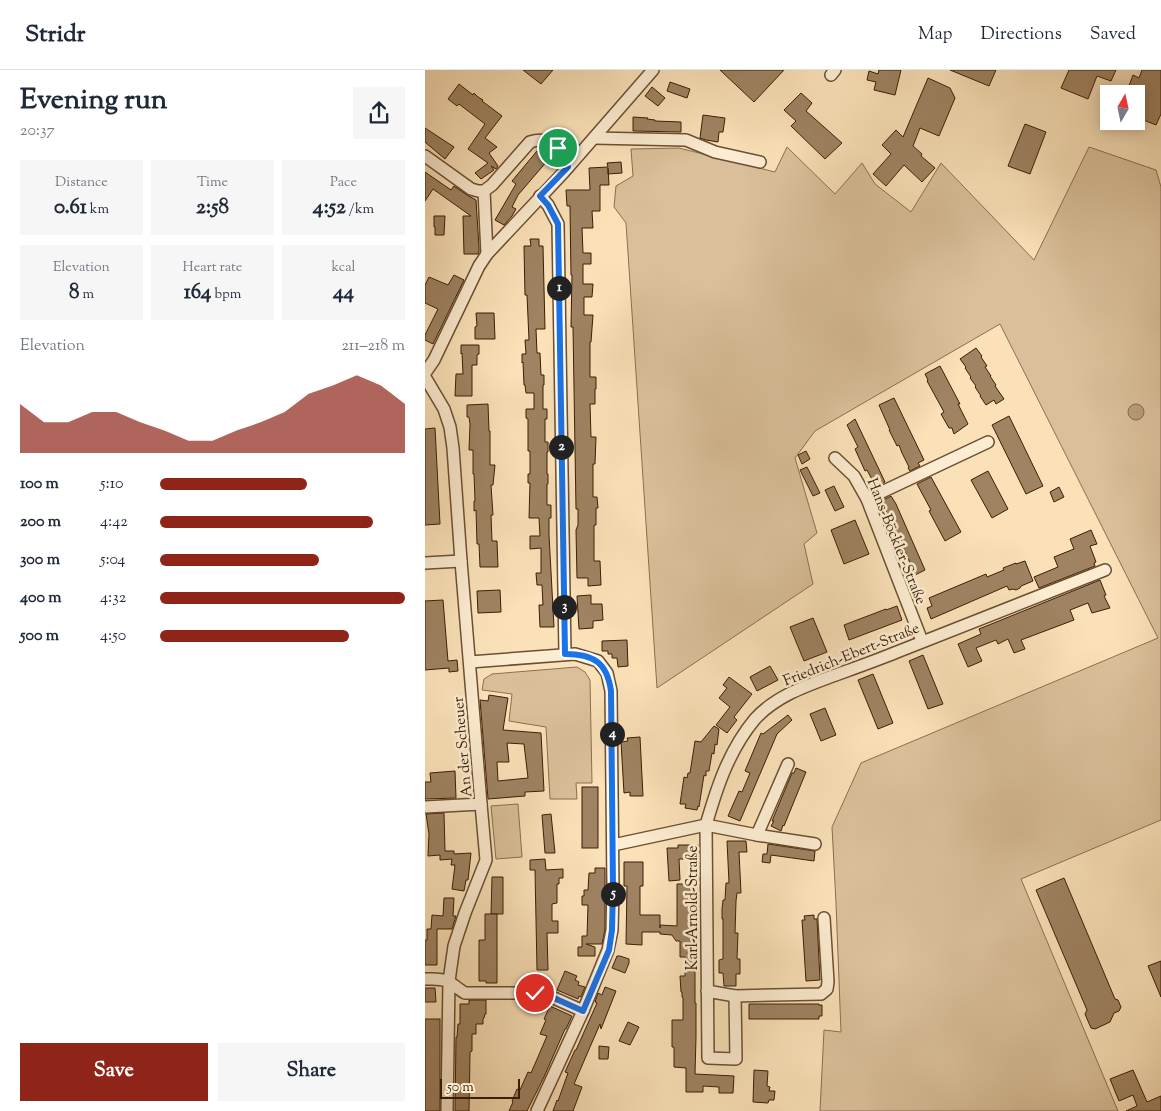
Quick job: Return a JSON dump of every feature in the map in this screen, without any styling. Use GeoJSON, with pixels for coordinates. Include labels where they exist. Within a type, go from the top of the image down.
{"type":"FeatureCollection","features":[{"type":"Feature","properties":{"kind":"street"},"geometry":{"type":"LineString","coordinates":[[425,373],[434,360],[479,266],[487,254],[568,167],[653,70]]}},
{"type":"Feature","properties":{"kind":"street"},"geometry":{"type":"LineString","coordinates":[[594,138],[686,140],[715,152],[760,162]]}},
{"type":"Feature","properties":{"kind":"street"},"geometry":{"type":"LineString","coordinates":[[425,156],[471,189],[478,191],[484,191],[492,185],[530,142],[536,140],[553,144],[558,148],[568,167]]}},
{"type":"Feature","properties":{"kind":"street"},"geometry":{"type":"LineString","coordinates":[[484,191],[487,254]]}},
{"type":"Feature","properties":{"kind":"street"},"geometry":{"type":"LineString","coordinates":[[540,196],[548,205],[558,224],[565,654]]}},
{"type":"Feature","properties":{"kind":"street","name":"An der Scheuer"},"geometry":{"type":"LineString","coordinates":[[425,377],[444,409],[450,427],[453,448],[481,804],[425,807]]}},
{"type":"Feature","properties":{"kind":"street"},"geometry":{"type":"LineString","coordinates":[[867,499],[988,442]]}},
{"type":"Feature","properties":{"kind":"street","name":"Hans-Böckler-Straße"},"geometry":{"type":"LineString","coordinates":[[835,458],[854,476],[867,499],[922,641]]}},
{"type":"Feature","properties":{"kind":"street"},"geometry":{"type":"LineString","coordinates":[[425,562],[461,561]]}},
{"type":"Feature","properties":{"kind":"street","name":"Friedrich-Ebert-Straße"},"geometry":{"type":"LineString","coordinates":[[706,825],[719,782],[745,733],[756,718],[787,694],[1105,570]]}},
{"type":"Feature","properties":{"kind":"street"},"geometry":{"type":"LineString","coordinates":[[470,662],[575,654],[598,661],[607,673],[610,683],[613,846],[612,930],[609,950],[537,1111]]}},
{"type":"Feature","properties":{"kind":"street"},"geometry":{"type":"LineString","coordinates":[[757,835],[788,764]]}},
{"type":"Feature","properties":{"kind":"street"},"geometry":{"type":"LineString","coordinates":[[447,1111],[449,981],[454,946],[486,860],[481,804]]}},
{"type":"Feature","properties":{"kind":"street"},"geometry":{"type":"LineString","coordinates":[[613,846],[706,825],[815,844]]}},
{"type":"Feature","properties":{"kind":"street","name":"Karl-Arnold-Straße"},"geometry":{"type":"LineString","coordinates":[[706,825],[708,1058],[736,1059],[735,996]]}},
{"type":"Feature","properties":{"kind":"street","name":"Karl-Arnold-Straße"},"geometry":{"type":"LineString","coordinates":[[707,991],[735,996],[821,994],[827,989],[828,982],[824,918]]}},
{"type":"Feature","properties":{"kind":"street"},"geometry":{"type":"LineString","coordinates":[[425,979],[449,981],[455,988],[465,993],[543,994],[583,1011]]}},
{"type":"Feature","properties":{"kind":"shaded area"},"geometry":{"type":"Polygon","coordinates":[[[787,147],[835,194],[862,163],[875,184],[911,212],[941,163],[1034,260],[1089,147],[1156,170],[1161,187],[1161,820],[1021,879],[1118,1111],[820,1111],[824,1030],[841,1032],[832,827],[861,763],[1158,638],[1000,324],[815,431],[795,458],[817,533],[804,544],[813,584],[657,688],[626,223],[614,207],[616,186],[633,176],[631,149],[679,148],[775,172],[787,147]]]}},
{"type":"Feature","properties":{"kind":"shaded area"},"geometry":{"type":"Polygon","coordinates":[[[1136,404],[1144,412],[1136,420],[1128,412],[1136,404]]]}},
{"type":"Feature","properties":{"kind":"shaded area"},"geometry":{"type":"Polygon","coordinates":[[[577,667],[585,672],[590,680],[592,783],[576,783],[577,799],[550,799],[546,727],[509,721],[512,694],[482,690],[484,679],[492,674],[577,667]]]}},
{"type":"Feature","properties":{"kind":"shaded area"},"geometry":{"type":"Polygon","coordinates":[[[518,804],[522,857],[496,859],[491,806],[518,804]]]}},
{"type":"Feature","properties":{"kind":"building"},"geometry":{"type":"Polygon","coordinates":[[[523,70],[553,70],[541,84],[523,70]]]}},
{"type":"Feature","properties":{"kind":"building"},"geometry":{"type":"Polygon","coordinates":[[[720,70],[784,70],[754,102],[720,70]]]}},
{"type":"Feature","properties":{"kind":"building"},"geometry":{"type":"Polygon","coordinates":[[[879,70],[901,70],[895,95],[874,90],[876,82],[867,80],[869,71],[878,74],[879,70]]]}},
{"type":"Feature","properties":{"kind":"building"},"geometry":{"type":"Polygon","coordinates":[[[950,70],[996,70],[989,86],[950,70]]]}},
{"type":"Feature","properties":{"kind":"building"},"geometry":{"type":"Polygon","coordinates":[[[1069,70],[1116,70],[1111,81],[1097,76],[1088,99],[1061,88],[1069,70]]]}},
{"type":"Feature","properties":{"kind":"building"},"geometry":{"type":"Polygon","coordinates":[[[1142,70],[1161,70],[1161,114],[1156,125],[1145,121],[1145,85],[1129,85],[1133,75],[1139,78],[1142,70]]]}},
{"type":"Feature","properties":{"kind":"building"},"geometry":{"type":"Polygon","coordinates":[[[928,78],[950,88],[955,98],[939,136],[920,128],[913,146],[935,168],[922,182],[904,165],[886,186],[873,174],[891,154],[882,145],[896,130],[903,137],[928,78]]]}},
{"type":"Feature","properties":{"kind":"building"},"geometry":{"type":"Polygon","coordinates":[[[670,82],[690,89],[687,98],[667,91],[670,82]]]}},
{"type":"Feature","properties":{"kind":"building"},"geometry":{"type":"Polygon","coordinates":[[[459,84],[473,95],[474,93],[502,116],[485,138],[497,147],[489,153],[498,166],[496,169],[491,166],[494,170],[481,179],[475,173],[488,163],[468,149],[485,124],[459,104],[457,106],[448,99],[459,84]]]}},
{"type":"Feature","properties":{"kind":"building"},"geometry":{"type":"Polygon","coordinates":[[[652,87],[665,98],[658,106],[645,96],[652,87]]]}},
{"type":"Feature","properties":{"kind":"building"},"geometry":{"type":"Polygon","coordinates":[[[801,93],[812,103],[806,111],[842,143],[825,159],[791,126],[796,121],[784,110],[801,93]]]}},
{"type":"Feature","properties":{"kind":"building"},"geometry":{"type":"Polygon","coordinates":[[[703,115],[725,118],[723,132],[719,132],[718,142],[700,138],[703,115]]]}},
{"type":"Feature","properties":{"kind":"building"},"geometry":{"type":"Polygon","coordinates":[[[633,117],[648,118],[655,121],[681,122],[681,132],[633,131],[633,117]]]}},
{"type":"Feature","properties":{"kind":"building"},"geometry":{"type":"Polygon","coordinates":[[[1025,124],[1046,132],[1030,174],[1008,166],[1025,124]]]}},
{"type":"Feature","properties":{"kind":"building"},"geometry":{"type":"Polygon","coordinates":[[[425,128],[454,147],[445,159],[425,142],[425,128]]]}},
{"type":"Feature","properties":{"kind":"building"},"geometry":{"type":"Polygon","coordinates":[[[537,151],[548,160],[518,195],[512,207],[516,209],[504,225],[495,220],[516,184],[512,181],[537,151]]]}},
{"type":"Feature","properties":{"kind":"building"},"geometry":{"type":"Polygon","coordinates":[[[621,162],[622,173],[608,174],[609,185],[600,185],[600,211],[592,211],[593,228],[582,228],[583,253],[591,253],[591,264],[583,264],[583,284],[593,284],[592,297],[584,297],[584,315],[593,315],[590,342],[590,377],[596,377],[596,389],[595,404],[590,404],[591,437],[596,437],[595,464],[593,464],[593,497],[597,497],[598,508],[596,508],[596,525],[594,525],[594,561],[600,561],[601,585],[588,586],[588,578],[577,578],[576,530],[578,525],[578,509],[576,509],[573,327],[571,327],[572,275],[570,206],[567,206],[566,190],[590,190],[589,168],[608,167],[607,163],[621,162]]]}},
{"type":"Feature","properties":{"kind":"building"},"geometry":{"type":"Polygon","coordinates":[[[425,172],[451,190],[454,186],[476,200],[478,254],[464,254],[463,216],[471,216],[433,189],[425,201],[425,172]]]}},
{"type":"Feature","properties":{"kind":"building"},"geometry":{"type":"Polygon","coordinates":[[[434,216],[445,216],[444,235],[435,235],[434,216]]]}},
{"type":"Feature","properties":{"kind":"building"},"geometry":{"type":"Polygon","coordinates":[[[530,239],[539,239],[539,246],[543,246],[545,329],[536,329],[537,353],[540,353],[541,375],[544,375],[543,409],[547,409],[545,442],[548,442],[547,505],[551,505],[549,535],[554,627],[540,627],[539,605],[543,605],[542,585],[537,585],[536,573],[541,573],[541,548],[530,549],[530,536],[540,536],[539,518],[529,518],[530,483],[528,483],[528,474],[530,474],[530,451],[528,451],[528,419],[526,418],[526,409],[534,409],[534,393],[526,393],[522,363],[522,354],[526,354],[525,340],[529,340],[527,295],[525,295],[524,246],[531,246],[530,239]]]}},
{"type":"Feature","properties":{"kind":"building"},"geometry":{"type":"Polygon","coordinates":[[[454,275],[464,280],[433,344],[425,340],[425,335],[438,309],[425,303],[425,285],[429,277],[448,285],[454,275]]]}},
{"type":"Feature","properties":{"kind":"building"},"geometry":{"type":"Polygon","coordinates":[[[476,313],[494,313],[495,339],[475,339],[476,313]]]}},
{"type":"Feature","properties":{"kind":"building"},"geometry":{"type":"Polygon","coordinates":[[[461,345],[479,345],[477,365],[472,365],[472,396],[455,396],[456,374],[463,374],[461,345]]]}},
{"type":"Feature","properties":{"kind":"building"},"geometry":{"type":"Polygon","coordinates":[[[976,348],[987,366],[985,367],[995,386],[1004,399],[996,404],[994,400],[986,405],[960,359],[976,348]]]}},
{"type":"Feature","properties":{"kind":"building"},"geometry":{"type":"Polygon","coordinates":[[[940,366],[968,424],[954,434],[952,428],[949,428],[941,414],[944,412],[925,374],[940,366]]]}},
{"type":"Feature","properties":{"kind":"building"},"geometry":{"type":"Polygon","coordinates":[[[894,398],[924,460],[918,463],[920,466],[910,471],[899,445],[897,446],[889,430],[879,405],[894,398]]]}},
{"type":"Feature","properties":{"kind":"building"},"geometry":{"type":"Polygon","coordinates":[[[488,404],[490,465],[495,465],[493,485],[491,485],[492,541],[497,541],[498,567],[480,567],[476,510],[474,511],[473,450],[469,450],[470,424],[469,417],[467,417],[467,405],[488,404]]]}},
{"type":"Feature","properties":{"kind":"building"},"geometry":{"type":"Polygon","coordinates":[[[1009,416],[1043,486],[1026,494],[992,425],[1009,416]]]}},
{"type":"Feature","properties":{"kind":"building"},"geometry":{"type":"Polygon","coordinates":[[[855,419],[885,482],[876,487],[867,470],[865,471],[855,449],[858,447],[847,425],[855,419]]]}},
{"type":"Feature","properties":{"kind":"building"},"geometry":{"type":"Polygon","coordinates":[[[435,428],[440,524],[425,525],[425,429],[435,428]]]}},
{"type":"Feature","properties":{"kind":"building"},"geometry":{"type":"Polygon","coordinates":[[[806,451],[810,459],[802,464],[798,455],[806,451]]]}},
{"type":"Feature","properties":{"kind":"building"},"geometry":{"type":"Polygon","coordinates":[[[807,467],[820,493],[813,496],[800,470],[807,467]]]}},
{"type":"Feature","properties":{"kind":"building"},"geometry":{"type":"Polygon","coordinates":[[[988,471],[1008,509],[992,518],[971,480],[988,471]]]}},
{"type":"Feature","properties":{"kind":"building"},"geometry":{"type":"Polygon","coordinates":[[[931,477],[961,532],[945,541],[917,484],[931,477]]]}},
{"type":"Feature","properties":{"kind":"building"},"geometry":{"type":"Polygon","coordinates":[[[834,486],[844,507],[835,511],[825,490],[834,486]]]}},
{"type":"Feature","properties":{"kind":"building"},"geometry":{"type":"Polygon","coordinates":[[[1059,487],[1064,497],[1054,502],[1050,492],[1059,487]]]}},
{"type":"Feature","properties":{"kind":"building"},"geometry":{"type":"Polygon","coordinates":[[[891,496],[925,570],[915,575],[885,509],[887,508],[883,500],[891,496]]]}},
{"type":"Feature","properties":{"kind":"building"},"geometry":{"type":"Polygon","coordinates":[[[855,520],[869,554],[844,564],[831,530],[855,520]]]}},
{"type":"Feature","properties":{"kind":"building"},"geometry":{"type":"Polygon","coordinates":[[[1091,530],[1097,544],[1090,546],[1096,562],[1094,563],[1095,566],[1039,588],[1034,577],[1058,567],[1054,557],[1074,549],[1070,539],[1091,530]]]}},
{"type":"Feature","properties":{"kind":"building"},"geometry":{"type":"Polygon","coordinates":[[[1025,561],[1033,581],[1016,590],[1009,590],[1007,586],[931,619],[927,608],[932,606],[929,598],[986,574],[987,577],[1004,570],[1003,568],[1025,561]]]}},
{"type":"Feature","properties":{"kind":"building"},"geometry":{"type":"Polygon","coordinates":[[[1100,580],[1106,595],[1104,596],[1110,608],[1092,613],[1088,603],[1070,610],[1074,620],[1021,640],[1025,649],[1014,653],[1008,639],[998,644],[996,640],[976,648],[982,661],[968,667],[958,644],[981,634],[979,629],[1100,580]]]}},
{"type":"Feature","properties":{"kind":"building"},"geometry":{"type":"Polygon","coordinates":[[[500,590],[501,612],[478,613],[477,591],[500,590]]]}},
{"type":"Feature","properties":{"kind":"building"},"geometry":{"type":"Polygon","coordinates":[[[591,595],[591,604],[602,604],[603,620],[593,621],[593,628],[579,629],[577,596],[591,595]]]}},
{"type":"Feature","properties":{"kind":"building"},"geometry":{"type":"Polygon","coordinates":[[[443,600],[448,661],[457,660],[458,671],[449,672],[449,668],[425,670],[425,601],[443,600]]]}},
{"type":"Feature","properties":{"kind":"building"},"geometry":{"type":"Polygon","coordinates":[[[897,606],[902,620],[849,640],[844,625],[897,606]]]}},
{"type":"Feature","properties":{"kind":"building"},"geometry":{"type":"Polygon","coordinates":[[[813,618],[827,652],[804,661],[790,627],[813,618]]]}},
{"type":"Feature","properties":{"kind":"building"},"geometry":{"type":"Polygon","coordinates":[[[627,640],[628,666],[618,667],[617,658],[612,658],[612,654],[608,654],[608,651],[602,651],[602,641],[627,640]]]}},
{"type":"Feature","properties":{"kind":"building"},"geometry":{"type":"Polygon","coordinates":[[[923,655],[943,704],[928,709],[909,661],[923,655]]]}},
{"type":"Feature","properties":{"kind":"building"},"geometry":{"type":"Polygon","coordinates":[[[770,666],[778,680],[757,691],[750,677],[770,666]]]}},
{"type":"Feature","properties":{"kind":"building"},"geometry":{"type":"Polygon","coordinates":[[[873,674],[893,723],[878,729],[858,680],[873,674]]]}},
{"type":"Feature","properties":{"kind":"building"},"geometry":{"type":"Polygon","coordinates":[[[729,677],[752,694],[734,717],[737,720],[727,733],[716,725],[730,707],[719,698],[727,688],[723,685],[729,677]]]}},
{"type":"Feature","properties":{"kind":"building"},"geometry":{"type":"Polygon","coordinates":[[[489,695],[508,698],[503,730],[541,733],[544,791],[525,792],[525,796],[488,799],[480,700],[488,701],[489,695]],[[507,743],[509,762],[497,762],[498,781],[528,778],[524,744],[507,743]]]}},
{"type":"Feature","properties":{"kind":"building"},"geometry":{"type":"Polygon","coordinates":[[[825,708],[836,735],[821,741],[810,714],[825,708]]]}},
{"type":"Feature","properties":{"kind":"building"},"geometry":{"type":"Polygon","coordinates":[[[788,715],[792,720],[777,734],[740,821],[728,816],[739,791],[742,792],[750,773],[745,771],[761,733],[763,734],[788,715]]]}},
{"type":"Feature","properties":{"kind":"building"},"geometry":{"type":"Polygon","coordinates":[[[714,726],[719,729],[717,745],[715,744],[714,754],[712,753],[709,771],[706,771],[706,776],[704,775],[699,807],[697,810],[685,808],[686,804],[680,804],[684,777],[687,778],[688,773],[690,773],[695,741],[701,742],[714,726]]]}},
{"type":"Feature","properties":{"kind":"building"},"geometry":{"type":"Polygon","coordinates":[[[640,737],[643,796],[630,796],[630,792],[624,793],[621,742],[628,741],[627,738],[640,737]]]}},
{"type":"Feature","properties":{"kind":"building"},"geometry":{"type":"Polygon","coordinates":[[[796,768],[806,772],[781,831],[771,826],[774,821],[772,821],[792,773],[794,773],[796,768]]]}},
{"type":"Feature","properties":{"kind":"building"},"geometry":{"type":"Polygon","coordinates":[[[455,771],[456,798],[425,799],[425,782],[431,782],[430,773],[455,771]]]}},
{"type":"Feature","properties":{"kind":"building"},"geometry":{"type":"Polygon","coordinates":[[[582,787],[598,787],[598,848],[582,848],[582,787]]]}},
{"type":"Feature","properties":{"kind":"building"},"geometry":{"type":"Polygon","coordinates":[[[444,813],[445,851],[454,851],[454,854],[471,853],[468,880],[466,880],[464,891],[452,889],[455,865],[451,865],[452,859],[440,860],[440,855],[428,856],[429,834],[426,814],[444,813]]]}},
{"type":"Feature","properties":{"kind":"building"},"geometry":{"type":"Polygon","coordinates":[[[551,814],[555,853],[545,853],[542,815],[551,814]]]}},
{"type":"Feature","properties":{"kind":"building"},"geometry":{"type":"Polygon","coordinates":[[[727,841],[746,841],[747,852],[739,852],[741,893],[737,893],[736,901],[735,933],[738,933],[737,959],[740,959],[740,974],[736,974],[736,986],[724,986],[723,973],[719,973],[719,960],[723,959],[722,909],[723,900],[725,900],[726,883],[729,883],[727,841]]]}},
{"type":"Feature","properties":{"kind":"building"},"geometry":{"type":"Polygon","coordinates":[[[768,844],[815,851],[814,861],[771,855],[770,863],[762,862],[763,854],[767,854],[768,844]]]}},
{"type":"Feature","properties":{"kind":"building"},"geometry":{"type":"Polygon","coordinates":[[[678,845],[698,845],[698,859],[679,859],[680,880],[669,881],[667,848],[678,848],[678,845]]]}},
{"type":"Feature","properties":{"kind":"building"},"geometry":{"type":"Polygon","coordinates":[[[545,859],[546,870],[563,869],[563,878],[559,878],[559,884],[557,884],[557,903],[552,904],[552,921],[558,921],[558,933],[547,933],[548,970],[537,970],[535,870],[530,870],[530,860],[545,859]]]}},
{"type":"Feature","properties":{"kind":"building"},"geometry":{"type":"Polygon","coordinates":[[[624,862],[643,862],[643,886],[640,886],[640,915],[660,915],[660,925],[677,926],[677,884],[693,884],[696,1003],[695,1074],[734,1076],[733,1093],[719,1093],[719,1087],[703,1086],[703,1092],[686,1092],[686,1068],[674,1067],[672,1020],[683,1020],[680,976],[685,976],[685,957],[680,957],[680,941],[676,941],[672,935],[660,934],[660,932],[642,932],[642,945],[626,944],[627,886],[624,886],[624,862]]]}},
{"type":"Feature","properties":{"kind":"building"},"geometry":{"type":"Polygon","coordinates":[[[595,868],[605,868],[605,929],[602,944],[586,944],[595,947],[595,956],[578,956],[578,947],[582,947],[582,936],[587,936],[588,905],[582,905],[582,896],[584,896],[584,890],[588,890],[589,873],[595,873],[595,868]]]}},
{"type":"Feature","properties":{"kind":"building"},"geometry":{"type":"Polygon","coordinates":[[[492,877],[503,877],[503,914],[491,914],[492,877]]]}},
{"type":"Feature","properties":{"kind":"building"},"geometry":{"type":"Polygon","coordinates":[[[1064,878],[1115,999],[1118,1000],[1121,1007],[1119,1011],[1114,1013],[1110,1022],[1095,1029],[1091,1028],[1085,1014],[1087,1010],[1036,890],[1064,878]]]}},
{"type":"Feature","properties":{"kind":"building"},"geometry":{"type":"Polygon","coordinates":[[[444,898],[454,898],[453,916],[456,916],[452,929],[437,929],[437,965],[425,965],[427,929],[431,929],[432,915],[443,916],[444,898]]]}},
{"type":"Feature","properties":{"kind":"building"},"geometry":{"type":"Polygon","coordinates":[[[485,914],[497,914],[497,983],[479,981],[479,940],[485,940],[485,914]]]}},
{"type":"Feature","properties":{"kind":"building"},"geometry":{"type":"Polygon","coordinates":[[[814,915],[814,919],[817,919],[820,980],[806,981],[802,920],[805,920],[804,916],[814,915]]]}},
{"type":"Feature","properties":{"kind":"building"},"geometry":{"type":"Polygon","coordinates":[[[617,956],[629,959],[625,973],[612,968],[617,956]]]}},
{"type":"Feature","properties":{"kind":"building"},"geometry":{"type":"Polygon","coordinates":[[[1161,961],[1161,997],[1148,966],[1161,961]]]}},
{"type":"Feature","properties":{"kind":"building"},"geometry":{"type":"Polygon","coordinates":[[[565,971],[577,976],[575,980],[579,982],[578,985],[585,987],[581,997],[579,996],[578,999],[557,990],[565,971]]]}},
{"type":"Feature","properties":{"kind":"building"},"geometry":{"type":"Polygon","coordinates":[[[605,987],[616,991],[601,1029],[600,1024],[574,1084],[582,1087],[573,1111],[553,1111],[568,1073],[565,1072],[597,1003],[595,1002],[598,993],[602,995],[605,987]]]}},
{"type":"Feature","properties":{"kind":"building"},"geometry":{"type":"Polygon","coordinates":[[[425,988],[435,988],[436,1002],[425,1002],[425,988]]]}},
{"type":"Feature","properties":{"kind":"building"},"geometry":{"type":"Polygon","coordinates":[[[469,1000],[486,1000],[486,1014],[483,1024],[476,1024],[476,1034],[472,1034],[469,1111],[455,1111],[456,1037],[458,1024],[460,1024],[460,1004],[469,1004],[469,1000]]]}},
{"type":"Feature","properties":{"kind":"building"},"geometry":{"type":"Polygon","coordinates":[[[749,1004],[819,1004],[822,1005],[822,1016],[819,1016],[819,1019],[749,1019],[749,1004]]]}},
{"type":"Feature","properties":{"kind":"building"},"geometry":{"type":"Polygon","coordinates":[[[550,1006],[572,1016],[527,1111],[509,1111],[517,1089],[520,1090],[528,1072],[531,1073],[547,1036],[540,1034],[550,1006]]]}},
{"type":"Feature","properties":{"kind":"building"},"geometry":{"type":"Polygon","coordinates":[[[425,1019],[440,1019],[440,1111],[425,1111],[425,1019]]]}},
{"type":"Feature","properties":{"kind":"building"},"geometry":{"type":"Polygon","coordinates":[[[628,1022],[639,1027],[630,1045],[619,1041],[628,1022]]]}},
{"type":"Feature","properties":{"kind":"building"},"geometry":{"type":"Polygon","coordinates":[[[599,1046],[609,1047],[608,1059],[599,1059],[599,1046]]]}},
{"type":"Feature","properties":{"kind":"building"},"geometry":{"type":"Polygon","coordinates":[[[754,1070],[768,1071],[767,1086],[770,1087],[769,1091],[775,1091],[774,1100],[769,1100],[768,1103],[753,1102],[754,1070]]]}},
{"type":"Feature","properties":{"kind":"building"},"geometry":{"type":"Polygon","coordinates":[[[1133,1070],[1147,1102],[1161,1096],[1161,1111],[1126,1111],[1137,1106],[1133,1095],[1119,1101],[1110,1079],[1133,1070]]]}},
{"type":"Feature","properties":{"kind":"route"},"geometry":{"type":"LineString","coordinates":[[535,993],[554,998],[583,1011],[609,950],[612,930],[613,814],[610,683],[607,673],[598,661],[575,654],[565,654],[558,224],[548,205],[540,196],[568,167],[558,148]]}}]}
